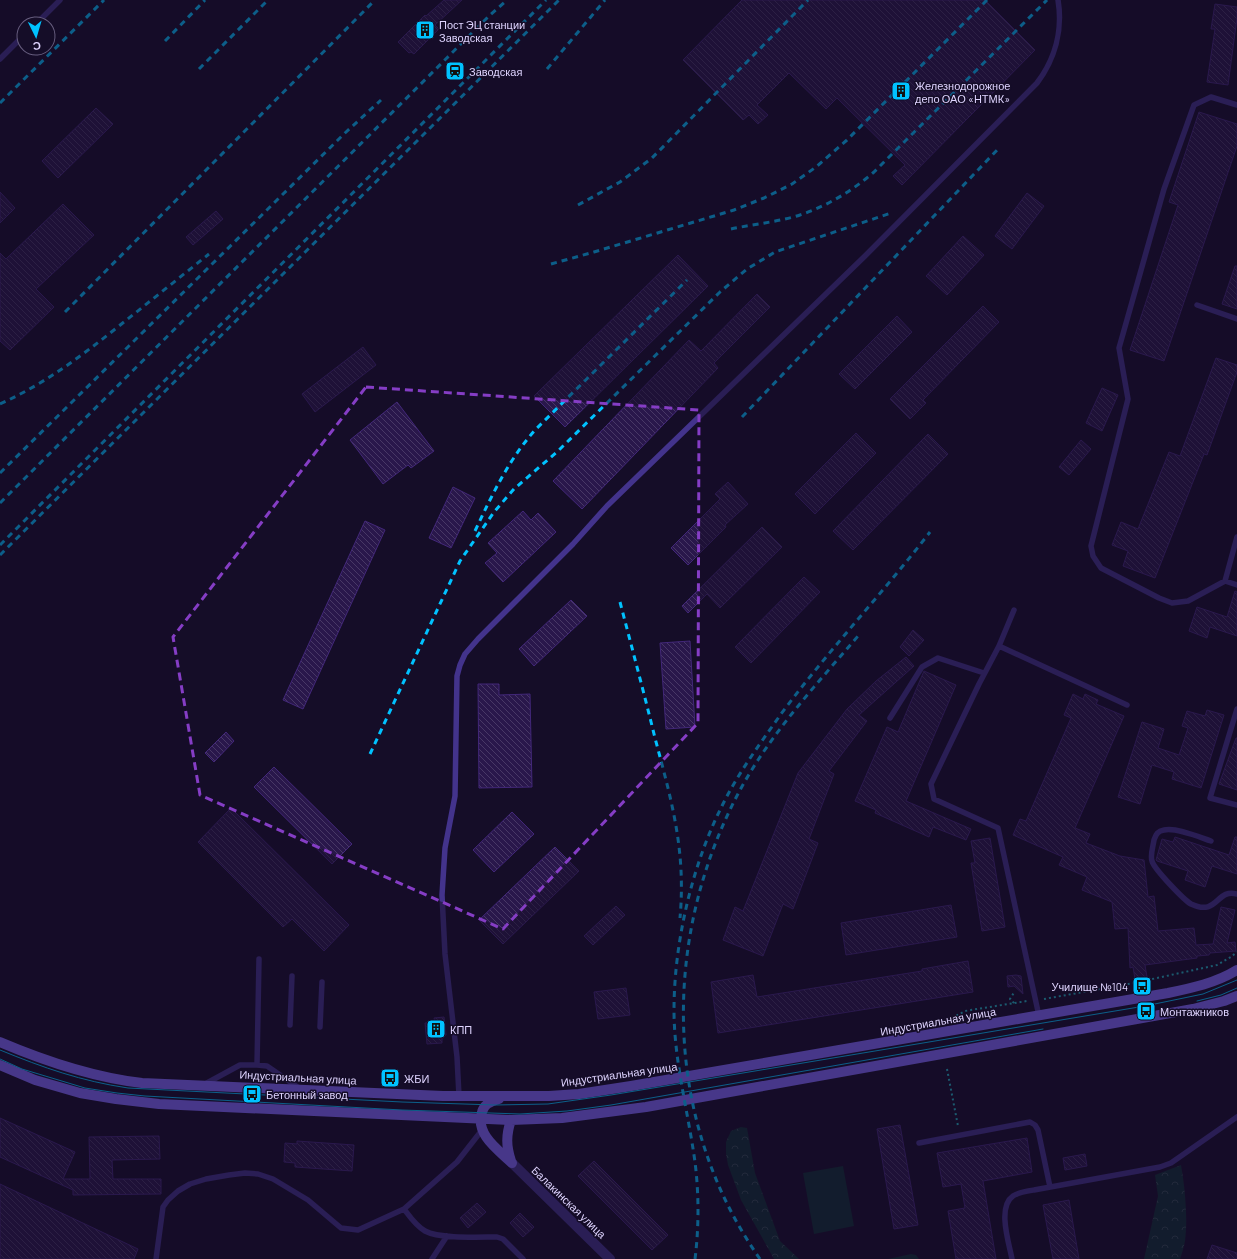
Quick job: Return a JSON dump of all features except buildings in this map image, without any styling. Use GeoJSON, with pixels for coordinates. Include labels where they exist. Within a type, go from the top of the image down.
{"type":"FeatureCollection","features":[{"type":"Feature","properties":{"kind":"main road","name":"Индустриальная улица"},"geometry":{"type":"LineString","coordinates":[[0,1042],[49,1062],[111,1079],[142,1083],[459,1096],[520,1097],[579,1094],[1039,1016],[1188,989],[1221,979],[1237,970]]}},
{"type":"Feature","properties":{"kind":"main road"},"geometry":{"type":"LineString","coordinates":[[0,1065],[35,1080],[80,1093],[159,1104],[480,1119],[511,1120],[562,1118],[646,1107],[1193,1009],[1237,996]]}},
{"type":"Feature","properties":{"kind":"main road"},"geometry":{"type":"LineString","coordinates":[[512,1163],[493,1145],[482,1130],[480,1119],[483,1109],[490,1102],[520,1097]]}},
{"type":"Feature","properties":{"kind":"main road"},"geometry":{"type":"LineString","coordinates":[[511,1120],[506,1141],[512,1163]]}},
{"type":"Feature","properties":{"kind":"street","name":"Балакинская улица"},"geometry":{"type":"LineString","coordinates":[[512,1163],[610,1259]]}},
{"type":"Feature","properties":{"kind":"lane"},"geometry":{"type":"LineString","coordinates":[[44,16],[60,0]]}},
{"type":"Feature","properties":{"kind":"lane"},"geometry":{"type":"LineString","coordinates":[[459,1096],[457,1057],[445,954],[442,895],[445,848],[455,796],[456,688],[460,665],[465,654],[478,639],[573,544],[607,506],[871,250],[1037,84],[1048,67],[1057,44],[1060,16],[1058,0]]}},
{"type":"Feature","properties":{"kind":"lane"},"geometry":{"type":"LineString","coordinates":[[0,59],[16,44]]}},
{"type":"Feature","properties":{"kind":"lane"},"geometry":{"type":"LineString","coordinates":[[1237,105],[1211,97],[1194,105],[1164,189],[1118,348],[1128,399],[1091,546],[1093,556],[1101,568],[1159,598],[1172,603],[1188,601],[1225,581],[1237,537]]}},
{"type":"Feature","properties":{"kind":"lane"},"geometry":{"type":"LineString","coordinates":[[1197,305],[1237,319]]}},
{"type":"Feature","properties":{"kind":"lane"},"geometry":{"type":"LineString","coordinates":[[1225,581],[1237,585]]}},
{"type":"Feature","properties":{"kind":"lane"},"geometry":{"type":"LineString","coordinates":[[1014,610],[999,646],[984,673],[931,784],[934,800],[998,828],[1039,1016]]}},
{"type":"Feature","properties":{"kind":"lane"},"geometry":{"type":"LineString","coordinates":[[999,646],[1127,705]]}},
{"type":"Feature","properties":{"kind":"lane"},"geometry":{"type":"LineString","coordinates":[[890,718],[922,667],[930,661],[938,658],[984,673]]}},
{"type":"Feature","properties":{"kind":"lane"},"geometry":{"type":"LineString","coordinates":[[1237,710],[1210,798],[1237,805]]}},
{"type":"Feature","properties":{"kind":"lane"},"geometry":{"type":"LineString","coordinates":[[1211,841],[1174,830],[1162,830],[1156,835],[1151,860],[1155,868],[1190,904],[1199,907],[1210,907],[1223,895],[1232,893],[1237,894]]}},
{"type":"Feature","properties":{"kind":"lane"},"geometry":{"type":"LineString","coordinates":[[257,1065],[258,959]]}},
{"type":"Feature","properties":{"kind":"lane"},"geometry":{"type":"LineString","coordinates":[[290,1025],[292,976]]}},
{"type":"Feature","properties":{"kind":"lane"},"geometry":{"type":"LineString","coordinates":[[320,1027],[322,982]]}},
{"type":"Feature","properties":{"kind":"lane"},"geometry":{"type":"LineString","coordinates":[[202,1085],[240,1065],[257,1065],[266,1066],[301,1089]]}},
{"type":"Feature","properties":{"kind":"lane"},"geometry":{"type":"LineString","coordinates":[[1012,1259],[1004,1214],[1005,1205],[1012,1196],[1022,1192],[1160,1167],[1171,1163],[1237,1117]]}},
{"type":"Feature","properties":{"kind":"lane"},"geometry":{"type":"LineString","coordinates":[[919,1144],[1030,1122],[1036,1125],[1038,1130],[1050,1187]]}},
{"type":"Feature","properties":{"kind":"lane"},"geometry":{"type":"LineString","coordinates":[[156,1259],[163,1207],[178,1191],[190,1184],[206,1179],[229,1175],[245,1173],[258,1174],[273,1179],[308,1200],[342,1228],[358,1230],[404,1209],[457,1162],[482,1130]]}},
{"type":"Feature","properties":{"kind":"lane"},"geometry":{"type":"LineString","coordinates":[[404,1209],[418,1226],[426,1231],[447,1236],[497,1237],[503,1239],[509,1244],[523,1259]]}},
{"type":"Feature","properties":{"kind":"lane"},"geometry":{"type":"LineString","coordinates":[[432,1259],[447,1236]]}},
{"type":"Feature","properties":{"kind":"path"},"geometry":{"type":"LineString","coordinates":[[949,1020],[965,1011],[1120,985],[1217,965],[1232,957],[1237,952]]}},
{"type":"Feature","properties":{"kind":"path"},"geometry":{"type":"LineString","coordinates":[[1014,991],[1010,999],[1014,1003]]}},
{"type":"Feature","properties":{"kind":"path"},"geometry":{"type":"LineString","coordinates":[[947,1069],[960,1135]]}},
{"type":"Feature","properties":{"kind":"highlighted area"},"geometry":{"type":"Polygon","coordinates":[[[366,387],[699,410],[698,723],[503,929],[200,795],[173,637],[366,387]]]}},
{"type":"Feature","properties":{"kind":"green space"},"geometry":{"type":"Polygon","coordinates":[[[741,1127],[747,1128],[755,1173],[780,1241],[799,1259],[774,1259],[741,1200],[728,1165],[726,1142],[731,1131],[741,1127]]]}},
{"type":"Feature","properties":{"kind":"green space"},"geometry":{"type":"Polygon","coordinates":[[[1181,1165],[1185,1193],[1186,1223],[1184,1248],[1180,1259],[1144,1259],[1158,1196],[1155,1175],[1181,1165]]]}},
{"type":"Feature","properties":{"kind":"green space"},"geometry":{"type":"Polygon","coordinates":[[[843,1166],[854,1226],[814,1234],[803,1173],[843,1166]]]}},
{"type":"Feature","properties":{"kind":"green space"},"geometry":{"type":"Polygon","coordinates":[[[911,1254],[916,1255],[919,1259],[888,1259],[911,1254]]]}},
{"type":"Feature","properties":{"kind":"tram line"},"geometry":{"type":"LineString","coordinates":[[0,1050],[32,1063],[63,1073],[94,1082],[128,1088],[402,1102],[495,1105],[548,1104],[611,1095],[1145,1006],[1203,994],[1237,980]]}},
{"type":"Feature","properties":{"kind":"tram line"},"geometry":{"type":"LineString","coordinates":[[1197,1001],[1221,995],[1237,988]]}},
{"type":"Feature","properties":{"kind":"tram line"},"geometry":{"type":"LineString","coordinates":[[0,1059],[22,1069],[85,1088],[145,1096],[402,1110],[520,1114],[567,1111],[611,1105],[1043,1029]]}},
{"type":"Feature","properties":{"kind":"railway"},"geometry":{"type":"LineString","coordinates":[[0,103],[104,0]]}},
{"type":"Feature","properties":{"kind":"railway"},"geometry":{"type":"LineString","coordinates":[[165,41],[205,0]]}},
{"type":"Feature","properties":{"kind":"railway"},"geometry":{"type":"LineString","coordinates":[[199,69],[268,0]]}},
{"type":"Feature","properties":{"kind":"railway"},"geometry":{"type":"LineString","coordinates":[[65,312],[375,0]]}},
{"type":"Feature","properties":{"kind":"railway"},"geometry":{"type":"LineString","coordinates":[[0,503],[490,15],[507,0]]}},
{"type":"Feature","properties":{"kind":"railway"},"geometry":{"type":"LineString","coordinates":[[0,545],[546,0]]}},
{"type":"Feature","properties":{"kind":"railway"},"geometry":{"type":"LineString","coordinates":[[0,555],[559,0]]}},
{"type":"Feature","properties":{"kind":"railway"},"geometry":{"type":"LineString","coordinates":[[547,69],[605,0]]}},
{"type":"Feature","properties":{"kind":"railway"},"geometry":{"type":"LineString","coordinates":[[578,205],[620,182],[652,158],[808,0]]}},
{"type":"Feature","properties":{"kind":"railway"},"geometry":{"type":"LineString","coordinates":[[551,264],[734,210],[764,198],[792,184],[816,167],[847,140],[987,0]]}},
{"type":"Feature","properties":{"kind":"railway"},"geometry":{"type":"LineString","coordinates":[[731,229],[800,215],[839,197],[857,185],[874,172],[1047,0]]}},
{"type":"Feature","properties":{"kind":"railway"},"geometry":{"type":"LineString","coordinates":[[0,473],[345,133],[381,100]]}},
{"type":"Feature","properties":{"kind":"railway"},"geometry":{"type":"LineString","coordinates":[[742,417],[999,148]]}},
{"type":"Feature","properties":{"kind":"railway"},"geometry":{"type":"LineString","coordinates":[[370,754],[460,561],[494,512],[514,489],[558,451],[720,292],[747,269],[775,252],[891,213]]}},
{"type":"Feature","properties":{"kind":"railway"},"geometry":{"type":"LineString","coordinates":[[0,404],[33,387],[76,359],[209,254]]}},
{"type":"Feature","properties":{"kind":"railway"},"geometry":{"type":"LineString","coordinates":[[475,531],[509,466],[535,430],[687,280]]}},
{"type":"Feature","properties":{"kind":"railway"},"geometry":{"type":"LineString","coordinates":[[695,1259],[698,1223],[698,1198],[695,1162],[676,1048],[674,1010],[677,958],[681,932],[702,853],[711,829],[735,782],[781,714],[817,668],[930,532]]}},
{"type":"Feature","properties":{"kind":"railway"},"geometry":{"type":"LineString","coordinates":[[620,602],[672,805],[681,871],[680,918]]}},
{"type":"Feature","properties":{"kind":"railway"},"geometry":{"type":"LineString","coordinates":[[760,1259],[728,1205],[704,1148],[690,1088],[684,1028],[686,966],[696,906],[714,847],[740,790],[752,769],[780,729],[810,691],[858,636]]}},
{"type":"Feature","properties":{"kind":"place","name":"Пост ЭЦ станции Заводская"},"geometry":{"type":"Point","coordinates":[425,30]}},
{"type":"Feature","properties":{"kind":"place","name":"Заводская"},"geometry":{"type":"Point","coordinates":[455,71]}},
{"type":"Feature","properties":{"kind":"place","name":"Железнодорожное депо ОАО «НТМК»"},"geometry":{"type":"Point","coordinates":[901,91]}},
{"type":"Feature","properties":{"kind":"place","name":"Училище №104"},"geometry":{"type":"Point","coordinates":[1142,986]}},
{"type":"Feature","properties":{"kind":"place","name":"Монтажников"},"geometry":{"type":"Point","coordinates":[1146,1011]}},
{"type":"Feature","properties":{"kind":"place","name":"КПП"},"geometry":{"type":"Point","coordinates":[436,1029]}},
{"type":"Feature","properties":{"kind":"place","name":"ЖБИ"},"geometry":{"type":"Point","coordinates":[390,1078]}},
{"type":"Feature","properties":{"kind":"place","name":"Бетонный завод"},"geometry":{"type":"Point","coordinates":[252,1094]}}]}
